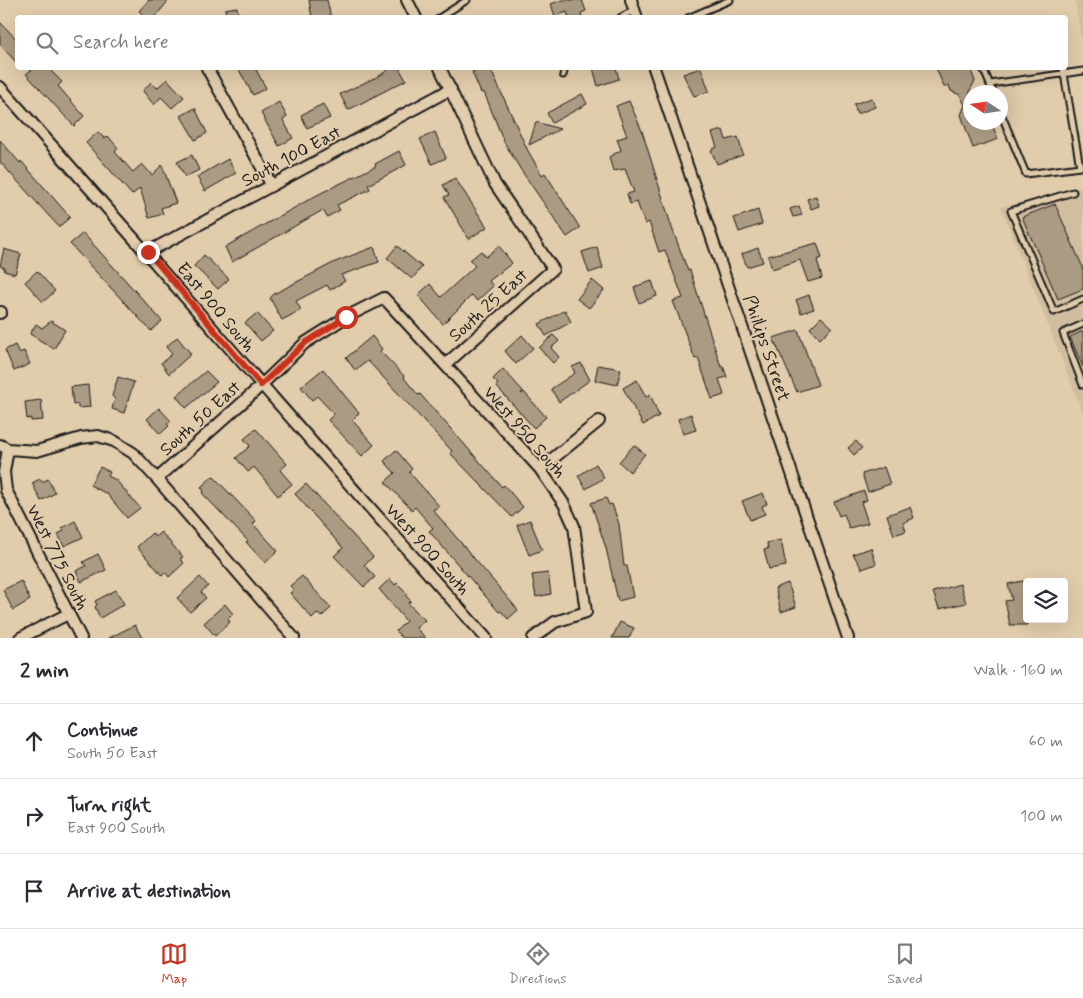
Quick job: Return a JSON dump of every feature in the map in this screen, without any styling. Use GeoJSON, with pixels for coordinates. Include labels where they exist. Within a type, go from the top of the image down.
{"type":"FeatureCollection","features":[{"type":"Feature","properties":{"kind":"street"},"geometry":{"type":"LineString","coordinates":[[406,0],[414,15]]}},
{"type":"Feature","properties":{"kind":"street"},"geometry":{"type":"LineString","coordinates":[[209,70],[271,184]]}},
{"type":"Feature","properties":{"kind":"street"},"geometry":{"type":"LineString","coordinates":[[441,70],[450,89]]}},
{"type":"Feature","properties":{"kind":"street","name":"Phillips Street"},"geometry":{"type":"LineString","coordinates":[[655,70],[848,638]]}},
{"type":"Feature","properties":{"kind":"street","name":"East 900 South"},"geometry":{"type":"LineString","coordinates":[[0,87],[148,252],[345,482]]}},
{"type":"Feature","properties":{"kind":"street","name":"South 100 East"},"geometry":{"type":"LineString","coordinates":[[148,252],[450,89]]}},
{"type":"Feature","properties":{"kind":"street","name":"South 25 East"},"geometry":{"type":"LineString","coordinates":[[445,366],[553,269],[494,184],[450,89]]}},
{"type":"Feature","properties":{"kind":"street","name":"South 50 East"},"geometry":{"type":"LineString","coordinates":[[157,479],[305,343],[346,317],[384,298],[426,345]]}},
{"type":"Feature","properties":{"kind":"street","name":"West 950 South"},"geometry":{"type":"LineString","coordinates":[[426,345],[540,469],[564,504],[574,526],[586,612],[556,622],[533,638]]}},
{"type":"Feature","properties":{"kind":"street"},"geometry":{"type":"LineString","coordinates":[[540,469],[599,421]]}},
{"type":"Feature","properties":{"kind":"street"},"geometry":{"type":"LineString","coordinates":[[4,447],[37,451],[81,438],[98,436],[114,440],[133,453],[157,479],[294,638]]}},
{"type":"Feature","properties":{"kind":"street","name":"West 775 South"},"geometry":{"type":"LineString","coordinates":[[4,447],[6,490],[81,638]]}},
{"type":"Feature","properties":{"kind":"street","name":"West 900 South"},"geometry":{"type":"LineString","coordinates":[[345,482],[486,638]]}},
{"type":"Feature","properties":{"kind":"street"},"geometry":{"type":"LineString","coordinates":[[20,638],[68,614]]}},
{"type":"Feature","properties":{"kind":"lane"},"geometry":{"type":"LineString","coordinates":[[444,15],[468,0]]}},
{"type":"Feature","properties":{"kind":"lane"},"geometry":{"type":"LineString","coordinates":[[695,15],[730,0]]}},
{"type":"Feature","properties":{"kind":"lane"},"geometry":{"type":"LineString","coordinates":[[562,75],[564,70]]}},
{"type":"Feature","properties":{"kind":"lane"},"geometry":{"type":"LineString","coordinates":[[984,70],[990,84],[1063,70],[1083,71]]}},
{"type":"Feature","properties":{"kind":"lane"},"geometry":{"type":"LineString","coordinates":[[1008,130],[1026,174],[1080,167],[1063,70]]}},
{"type":"Feature","properties":{"kind":"lane"},"geometry":{"type":"LineString","coordinates":[[1074,192],[1011,211],[1054,312],[1083,299]]}},
{"type":"Feature","properties":{"kind":"lane"},"geometry":{"type":"LineString","coordinates":[[1083,324],[1063,333],[1083,385]]}},
{"type":"Feature","properties":{"kind":"shaded area"},"geometry":{"type":"Polygon","coordinates":[[[1075,0],[1083,0],[1083,50],[1075,0]]]}},
{"type":"Feature","properties":{"kind":"shaded area"},"geometry":{"type":"Polygon","coordinates":[[[1083,188],[1083,413],[1001,207],[1083,188]]]}},
{"type":"Feature","properties":{"kind":"building"},"geometry":{"type":"Polygon","coordinates":[[[149,0],[169,0],[156,15],[144,15],[139,11],[149,0]]]}},
{"type":"Feature","properties":{"kind":"building"},"geometry":{"type":"Polygon","coordinates":[[[309,0],[327,0],[330,15],[312,15],[309,0]]]}},
{"type":"Feature","properties":{"kind":"building"},"geometry":{"type":"Polygon","coordinates":[[[562,0],[582,0],[586,11],[581,13],[581,15],[568,15],[567,12],[555,15],[551,4],[562,0]]]}},
{"type":"Feature","properties":{"kind":"building"},"geometry":{"type":"Polygon","coordinates":[[[237,7],[238,15],[226,15],[225,9],[237,7]]]}},
{"type":"Feature","properties":{"kind":"building"},"geometry":{"type":"Polygon","coordinates":[[[0,22],[15,38],[15,61],[0,45],[0,22]]]}},
{"type":"Feature","properties":{"kind":"building"},"geometry":{"type":"Polygon","coordinates":[[[31,70],[50,70],[62,82],[58,86],[84,116],[74,126],[26,74],[31,70]]]}},
{"type":"Feature","properties":{"kind":"building"},"geometry":{"type":"Polygon","coordinates":[[[239,70],[256,70],[266,88],[253,95],[239,70]]]}},
{"type":"Feature","properties":{"kind":"building"},"geometry":{"type":"Polygon","coordinates":[[[388,70],[400,70],[406,80],[348,110],[340,94],[388,70]]]}},
{"type":"Feature","properties":{"kind":"building"},"geometry":{"type":"Polygon","coordinates":[[[491,70],[528,151],[542,175],[545,173],[580,228],[567,237],[504,142],[484,92],[481,93],[472,72],[491,70]]]}},
{"type":"Feature","properties":{"kind":"building"},"geometry":{"type":"Polygon","coordinates":[[[594,70],[617,70],[619,79],[598,86],[594,70]]]}},
{"type":"Feature","properties":{"kind":"building"},"geometry":{"type":"Polygon","coordinates":[[[702,70],[709,91],[694,96],[683,74],[702,70]]]}},
{"type":"Feature","properties":{"kind":"building"},"geometry":{"type":"Polygon","coordinates":[[[937,70],[971,70],[975,81],[973,85],[963,85],[963,101],[960,95],[951,91],[949,85],[944,87],[937,70]]]}},
{"type":"Feature","properties":{"kind":"building"},"geometry":{"type":"Polygon","coordinates":[[[167,79],[184,97],[172,108],[161,97],[154,105],[143,91],[151,82],[157,88],[167,79]]]}},
{"type":"Feature","properties":{"kind":"building"},"geometry":{"type":"Polygon","coordinates":[[[582,94],[587,104],[552,123],[547,113],[582,94]]]}},
{"type":"Feature","properties":{"kind":"building"},"geometry":{"type":"Polygon","coordinates":[[[872,98],[875,107],[857,114],[854,104],[872,98]]]}},
{"type":"Feature","properties":{"kind":"building"},"geometry":{"type":"Polygon","coordinates":[[[629,101],[642,131],[672,228],[688,271],[690,270],[721,367],[723,366],[727,377],[719,379],[724,395],[712,399],[698,358],[695,359],[673,301],[683,298],[665,250],[659,252],[649,222],[645,224],[637,202],[630,204],[627,194],[634,192],[625,169],[613,171],[609,157],[621,150],[617,139],[627,136],[616,106],[629,101]]]}},
{"type":"Feature","properties":{"kind":"building"},"geometry":{"type":"Polygon","coordinates":[[[279,102],[287,117],[283,120],[293,138],[279,146],[261,113],[279,102]]]}},
{"type":"Feature","properties":{"kind":"building"},"geometry":{"type":"Polygon","coordinates":[[[323,104],[330,118],[307,128],[301,115],[323,104]]]}},
{"type":"Feature","properties":{"kind":"building"},"geometry":{"type":"Polygon","coordinates":[[[195,108],[207,133],[195,140],[181,116],[195,108]]]}},
{"type":"Feature","properties":{"kind":"building"},"geometry":{"type":"Polygon","coordinates":[[[536,122],[560,129],[529,145],[536,122]]]}},
{"type":"Feature","properties":{"kind":"building"},"geometry":{"type":"Polygon","coordinates":[[[723,130],[726,140],[738,137],[743,155],[717,164],[711,150],[717,147],[712,133],[723,130]]]}},
{"type":"Feature","properties":{"kind":"building"},"geometry":{"type":"Polygon","coordinates":[[[966,130],[994,130],[998,139],[973,148],[966,130]]]}},
{"type":"Feature","properties":{"kind":"building"},"geometry":{"type":"Polygon","coordinates":[[[98,132],[105,139],[108,136],[118,148],[115,152],[133,172],[142,164],[152,175],[162,165],[176,203],[161,208],[163,214],[149,218],[140,188],[132,195],[86,143],[98,132]]]}},
{"type":"Feature","properties":{"kind":"building"},"geometry":{"type":"Polygon","coordinates":[[[435,132],[446,158],[432,164],[420,139],[435,132]]]}},
{"type":"Feature","properties":{"kind":"building"},"geometry":{"type":"Polygon","coordinates":[[[0,140],[70,217],[59,227],[0,162],[0,140]]]}},
{"type":"Feature","properties":{"kind":"building"},"geometry":{"type":"Polygon","coordinates":[[[399,151],[406,165],[368,185],[370,189],[337,205],[340,210],[327,217],[323,210],[232,262],[225,247],[317,195],[376,166],[375,164],[399,151]]]}},
{"type":"Feature","properties":{"kind":"building"},"geometry":{"type":"Polygon","coordinates":[[[192,155],[199,170],[185,177],[177,162],[192,155]]]}},
{"type":"Feature","properties":{"kind":"building"},"geometry":{"type":"Polygon","coordinates":[[[228,159],[236,173],[205,191],[197,177],[228,159]]]}},
{"type":"Feature","properties":{"kind":"building"},"geometry":{"type":"Polygon","coordinates":[[[455,178],[487,227],[469,239],[444,197],[449,195],[443,185],[455,178]]]}},
{"type":"Feature","properties":{"kind":"building"},"geometry":{"type":"Polygon","coordinates":[[[816,196],[819,206],[811,209],[807,199],[816,196]]]}},
{"type":"Feature","properties":{"kind":"building"},"geometry":{"type":"Polygon","coordinates":[[[1055,204],[1083,268],[1083,289],[1058,299],[1022,217],[1055,204]]]}},
{"type":"Feature","properties":{"kind":"building"},"geometry":{"type":"Polygon","coordinates":[[[799,206],[802,215],[793,217],[790,209],[799,206]]]}},
{"type":"Feature","properties":{"kind":"building"},"geometry":{"type":"Polygon","coordinates":[[[758,210],[762,224],[739,232],[734,218],[758,210]]]}},
{"type":"Feature","properties":{"kind":"building"},"geometry":{"type":"Polygon","coordinates":[[[83,233],[162,321],[151,331],[70,244],[83,233]]]}},
{"type":"Feature","properties":{"kind":"building"},"geometry":{"type":"Polygon","coordinates":[[[817,243],[822,258],[817,260],[822,278],[808,282],[800,260],[772,269],[768,256],[817,243]]]}},
{"type":"Feature","properties":{"kind":"building"},"geometry":{"type":"Polygon","coordinates":[[[397,246],[422,267],[412,279],[387,258],[397,246]]]}},
{"type":"Feature","properties":{"kind":"building"},"geometry":{"type":"Polygon","coordinates":[[[499,246],[512,263],[489,281],[493,286],[477,301],[472,295],[443,324],[418,295],[430,284],[441,297],[475,266],[470,260],[481,251],[486,257],[499,246]]]}},
{"type":"Feature","properties":{"kind":"building"},"geometry":{"type":"Polygon","coordinates":[[[374,247],[379,262],[341,275],[345,281],[330,290],[327,285],[296,301],[301,310],[282,320],[270,298],[274,294],[335,262],[374,247]]]}},
{"type":"Feature","properties":{"kind":"building"},"geometry":{"type":"Polygon","coordinates":[[[597,247],[603,268],[589,273],[582,252],[597,247]]]}},
{"type":"Feature","properties":{"kind":"building"},"geometry":{"type":"Polygon","coordinates":[[[758,248],[763,262],[747,267],[742,254],[758,248]]]}},
{"type":"Feature","properties":{"kind":"building"},"geometry":{"type":"Polygon","coordinates":[[[4,249],[21,254],[15,274],[4,271],[5,268],[0,266],[4,249]]]}},
{"type":"Feature","properties":{"kind":"building"},"geometry":{"type":"Polygon","coordinates":[[[204,255],[229,279],[218,289],[194,266],[204,255]]]}},
{"type":"Feature","properties":{"kind":"building"},"geometry":{"type":"Polygon","coordinates":[[[37,271],[55,291],[43,302],[25,282],[37,271]]]}},
{"type":"Feature","properties":{"kind":"building"},"geometry":{"type":"Polygon","coordinates":[[[592,280],[604,290],[589,308],[577,299],[592,280]]]}},
{"type":"Feature","properties":{"kind":"building"},"geometry":{"type":"Polygon","coordinates":[[[652,281],[657,296],[639,303],[634,287],[652,281]]]}},
{"type":"Feature","properties":{"kind":"building"},"geometry":{"type":"Polygon","coordinates":[[[809,295],[814,309],[801,313],[796,300],[809,295]]]}},
{"type":"Feature","properties":{"kind":"building"},"geometry":{"type":"Polygon","coordinates":[[[565,310],[571,322],[546,336],[539,324],[565,310]]]}},
{"type":"Feature","properties":{"kind":"building"},"geometry":{"type":"Polygon","coordinates":[[[257,313],[273,331],[261,341],[245,323],[257,313]]]}},
{"type":"Feature","properties":{"kind":"building"},"geometry":{"type":"Polygon","coordinates":[[[821,317],[832,327],[820,339],[810,328],[821,317]]]}},
{"type":"Feature","properties":{"kind":"building"},"geometry":{"type":"Polygon","coordinates":[[[51,321],[65,330],[54,349],[30,334],[36,324],[42,328],[51,321]]]}},
{"type":"Feature","properties":{"kind":"building"},"geometry":{"type":"Polygon","coordinates":[[[798,330],[818,385],[797,392],[773,338],[798,330]]]}},
{"type":"Feature","properties":{"kind":"building"},"geometry":{"type":"Polygon","coordinates":[[[1083,331],[1083,367],[1070,337],[1083,331]]]}},
{"type":"Feature","properties":{"kind":"building"},"geometry":{"type":"Polygon","coordinates":[[[522,335],[533,348],[516,364],[505,351],[522,335]]]}},
{"type":"Feature","properties":{"kind":"building"},"geometry":{"type":"Polygon","coordinates":[[[553,335],[559,341],[551,348],[559,357],[553,363],[539,348],[553,335]]]}},
{"type":"Feature","properties":{"kind":"building"},"geometry":{"type":"Polygon","coordinates":[[[372,336],[382,349],[380,351],[405,377],[418,395],[420,394],[502,487],[504,485],[523,507],[512,517],[450,453],[452,451],[368,361],[355,370],[346,358],[372,336]]]}},
{"type":"Feature","properties":{"kind":"building"},"geometry":{"type":"Polygon","coordinates":[[[177,337],[191,354],[169,374],[161,363],[172,354],[166,347],[177,337]]]}},
{"type":"Feature","properties":{"kind":"building"},"geometry":{"type":"Polygon","coordinates":[[[15,345],[19,353],[24,351],[30,364],[14,371],[5,350],[15,345]]]}},
{"type":"Feature","properties":{"kind":"building"},"geometry":{"type":"Polygon","coordinates":[[[581,363],[590,380],[559,402],[551,389],[575,373],[572,367],[581,363]]]}},
{"type":"Feature","properties":{"kind":"building"},"geometry":{"type":"Polygon","coordinates":[[[598,365],[621,369],[617,385],[595,380],[598,365]]]}},
{"type":"Feature","properties":{"kind":"building"},"geometry":{"type":"Polygon","coordinates":[[[323,369],[359,413],[352,420],[374,445],[362,456],[328,420],[334,414],[317,396],[312,400],[301,387],[323,369]]]}},
{"type":"Feature","properties":{"kind":"building"},"geometry":{"type":"Polygon","coordinates":[[[503,369],[523,391],[521,394],[524,392],[546,417],[534,428],[496,386],[498,384],[493,379],[503,369]]]}},
{"type":"Feature","properties":{"kind":"building"},"geometry":{"type":"Polygon","coordinates":[[[206,371],[217,382],[186,408],[176,396],[206,371]]]}},
{"type":"Feature","properties":{"kind":"building"},"geometry":{"type":"Polygon","coordinates":[[[118,377],[134,382],[124,413],[112,409],[115,399],[112,396],[118,377]]]}},
{"type":"Feature","properties":{"kind":"building"},"geometry":{"type":"Polygon","coordinates":[[[637,380],[646,397],[650,394],[659,416],[643,425],[623,388],[637,380]]]}},
{"type":"Feature","properties":{"kind":"building"},"geometry":{"type":"Polygon","coordinates":[[[88,385],[90,407],[78,408],[78,404],[73,405],[71,387],[88,385]]]}},
{"type":"Feature","properties":{"kind":"building"},"geometry":{"type":"Polygon","coordinates":[[[41,400],[43,420],[31,421],[31,418],[27,419],[25,402],[41,400]]]}},
{"type":"Feature","properties":{"kind":"building"},"geometry":{"type":"Polygon","coordinates":[[[159,408],[171,421],[167,424],[169,426],[160,434],[147,419],[159,408]]]}},
{"type":"Feature","properties":{"kind":"building"},"geometry":{"type":"Polygon","coordinates":[[[691,414],[696,430],[683,434],[678,419],[691,414]]]}},
{"type":"Feature","properties":{"kind":"building"},"geometry":{"type":"Polygon","coordinates":[[[256,429],[287,464],[280,470],[292,484],[278,496],[254,467],[248,472],[236,458],[250,446],[244,439],[256,429]]]}},
{"type":"Feature","properties":{"kind":"building"},"geometry":{"type":"Polygon","coordinates":[[[856,441],[862,448],[854,455],[848,448],[856,441]]]}},
{"type":"Feature","properties":{"kind":"building"},"geometry":{"type":"Polygon","coordinates":[[[634,445],[645,454],[630,472],[619,462],[634,445]]]}},
{"type":"Feature","properties":{"kind":"building"},"geometry":{"type":"Polygon","coordinates":[[[396,450],[412,469],[409,472],[439,506],[433,510],[518,610],[508,619],[501,611],[499,612],[429,531],[433,528],[415,507],[412,510],[385,482],[395,473],[384,461],[396,450]]]}},
{"type":"Feature","properties":{"kind":"building"},"geometry":{"type":"Polygon","coordinates":[[[596,464],[604,478],[586,489],[578,476],[596,464]]]}},
{"type":"Feature","properties":{"kind":"building"},"geometry":{"type":"Polygon","coordinates":[[[100,467],[110,472],[108,476],[116,480],[140,508],[127,518],[107,494],[90,485],[100,467]]]}},
{"type":"Feature","properties":{"kind":"building"},"geometry":{"type":"Polygon","coordinates":[[[884,467],[890,484],[868,492],[862,474],[884,467]]]}},
{"type":"Feature","properties":{"kind":"building"},"geometry":{"type":"Polygon","coordinates":[[[213,476],[256,521],[253,524],[278,551],[265,563],[246,542],[248,541],[202,493],[204,491],[201,487],[213,476]]]}},
{"type":"Feature","properties":{"kind":"building"},"geometry":{"type":"Polygon","coordinates":[[[40,479],[42,482],[48,479],[55,493],[41,501],[32,483],[40,479]]]}},
{"type":"Feature","properties":{"kind":"building"},"geometry":{"type":"Polygon","coordinates":[[[306,484],[373,557],[364,565],[375,577],[364,587],[334,556],[343,548],[295,494],[306,484]]]}},
{"type":"Feature","properties":{"kind":"building"},"geometry":{"type":"Polygon","coordinates":[[[864,491],[867,500],[861,502],[868,523],[849,528],[844,514],[839,516],[834,502],[864,491]]]}},
{"type":"Feature","properties":{"kind":"building"},"geometry":{"type":"Polygon","coordinates":[[[763,493],[767,504],[762,506],[765,514],[750,520],[742,501],[763,493]]]}},
{"type":"Feature","properties":{"kind":"building"},"geometry":{"type":"Polygon","coordinates":[[[606,498],[609,505],[612,504],[619,524],[624,566],[627,566],[633,597],[618,601],[606,548],[591,503],[606,498]]]}},
{"type":"Feature","properties":{"kind":"building"},"geometry":{"type":"Polygon","coordinates":[[[910,507],[914,518],[903,523],[906,531],[894,535],[887,515],[910,507]]]}},
{"type":"Feature","properties":{"kind":"building"},"geometry":{"type":"Polygon","coordinates":[[[530,520],[542,550],[529,555],[517,525],[530,520]]]}},
{"type":"Feature","properties":{"kind":"building"},"geometry":{"type":"Polygon","coordinates":[[[75,521],[83,537],[64,546],[58,534],[64,531],[62,528],[75,521]]]}},
{"type":"Feature","properties":{"kind":"building"},"geometry":{"type":"Polygon","coordinates":[[[161,532],[183,557],[180,559],[184,563],[169,577],[165,572],[162,575],[137,547],[152,533],[155,537],[161,532]]]}},
{"type":"Feature","properties":{"kind":"building"},"geometry":{"type":"Polygon","coordinates":[[[781,540],[786,566],[769,569],[764,550],[768,549],[767,543],[781,540]]]}},
{"type":"Feature","properties":{"kind":"building"},"geometry":{"type":"Polygon","coordinates":[[[871,548],[876,564],[862,569],[853,554],[871,548]]]}},
{"type":"Feature","properties":{"kind":"building"},"geometry":{"type":"Polygon","coordinates":[[[98,554],[106,570],[81,582],[76,571],[86,566],[83,562],[98,554]]]}},
{"type":"Feature","properties":{"kind":"building"},"geometry":{"type":"Polygon","coordinates":[[[548,573],[551,594],[536,597],[532,575],[548,573]]]}},
{"type":"Feature","properties":{"kind":"building"},"geometry":{"type":"Polygon","coordinates":[[[302,576],[331,608],[321,617],[317,613],[312,618],[290,593],[294,590],[290,586],[302,576]]]}},
{"type":"Feature","properties":{"kind":"building"},"geometry":{"type":"Polygon","coordinates":[[[200,577],[208,586],[201,592],[206,598],[190,612],[177,598],[200,577]]]}},
{"type":"Feature","properties":{"kind":"building"},"geometry":{"type":"Polygon","coordinates":[[[390,579],[408,594],[406,596],[411,601],[408,603],[425,620],[416,628],[426,638],[402,638],[396,631],[406,621],[379,589],[390,579]]]}},
{"type":"Feature","properties":{"kind":"building"},"geometry":{"type":"Polygon","coordinates":[[[21,581],[30,600],[13,610],[3,590],[21,581]]]}},
{"type":"Feature","properties":{"kind":"building"},"geometry":{"type":"Polygon","coordinates":[[[1023,581],[1023,623],[1027,623],[1027,625],[1010,625],[1005,601],[1012,600],[1008,584],[1023,581]]]}},
{"type":"Feature","properties":{"kind":"building"},"geometry":{"type":"Polygon","coordinates":[[[788,583],[796,607],[781,612],[775,588],[788,583]]]}},
{"type":"Feature","properties":{"kind":"building"},"geometry":{"type":"Polygon","coordinates":[[[960,584],[966,603],[939,609],[933,592],[960,584]]]}},
{"type":"Feature","properties":{"kind":"building"},"geometry":{"type":"Polygon","coordinates":[[[116,590],[124,604],[100,618],[95,607],[97,605],[95,601],[116,590]]]}},
{"type":"Feature","properties":{"kind":"building"},"geometry":{"type":"Polygon","coordinates":[[[225,604],[233,614],[228,619],[230,622],[215,636],[204,623],[225,604]]]}},
{"type":"Feature","properties":{"kind":"building"},"geometry":{"type":"Polygon","coordinates":[[[620,622],[634,628],[629,638],[612,638],[620,622]]]}},
{"type":"Feature","properties":{"kind":"building"},"geometry":{"type":"Polygon","coordinates":[[[135,625],[142,638],[109,638],[135,625]]]}},
{"type":"Feature","properties":{"kind":"route"},"geometry":{"type":"LineString","coordinates":[[148,252],[261,385],[305,343],[346,317]]}}]}
